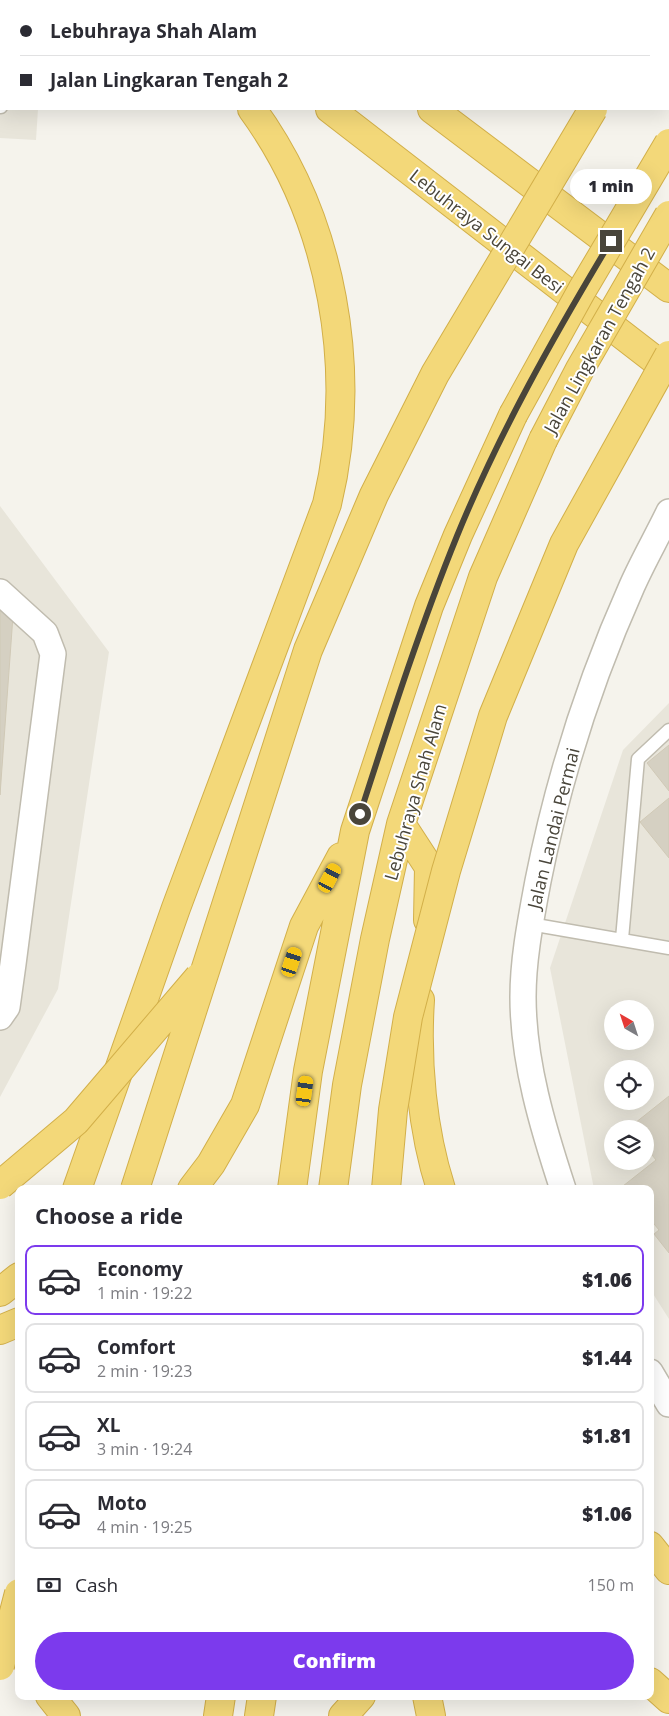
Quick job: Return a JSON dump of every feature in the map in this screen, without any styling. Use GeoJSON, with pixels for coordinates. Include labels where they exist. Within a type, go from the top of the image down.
{"type":"FeatureCollection","features":[{"type":"Feature","properties":{"kind":"highway"},"geometry":{"type":"LineString","coordinates":[[78,1185],[172,918],[327,504],[336,465],[341,418],[340,375],[335,320],[326,271],[298,188],[253,110]]}},
{"type":"Feature","properties":{"kind":"highway","name":"Lebuhraya Sungai Besi"},"geometry":{"type":"LineString","coordinates":[[331,110],[667,367]]}},
{"type":"Feature","properties":{"kind":"highway"},"geometry":{"type":"LineString","coordinates":[[433,110],[669,288]]}},
{"type":"Feature","properties":{"kind":"highway"},"geometry":{"type":"LineString","coordinates":[[136,1185],[308,650],[374,495],[434,374],[592,110]]}},
{"type":"Feature","properties":{"kind":"highway"},"geometry":{"type":"LineString","coordinates":[[293,1185],[308,1071],[355,831],[429,606],[458,535],[513,415],[582,290],[669,143]]}},
{"type":"Feature","properties":{"kind":"highway","name":"Jalan Lingkaran Tengah 2"},"geometry":{"type":"LineString","coordinates":[[544,440],[597,338],[669,215]]}},
{"type":"Feature","properties":{"kind":"highway"},"geometry":{"type":"LineString","coordinates":[[386,1185],[393,1110],[408,1017],[446,871],[494,716],[564,544],[667,367]]}},
{"type":"Feature","properties":{"kind":"highway","name":"Lebuhraya Shah Alam"},"geometry":{"type":"LineString","coordinates":[[334,1185],[353,1056],[374,939],[401,824],[483,577],[544,440]]}},
{"type":"Feature","properties":{"kind":"highway"},"geometry":{"type":"LineString","coordinates":[[401,824],[429,867],[429,907],[418,1026],[427,1125],[440,1185]]}},
{"type":"Feature","properties":{"kind":"highway"},"geometry":{"type":"LineString","coordinates":[[195,1185],[211,1164],[245,1105],[304,926],[355,831]]}},
{"type":"Feature","properties":{"kind":"highway"},"geometry":{"type":"LineString","coordinates":[[0,1185],[76,1121],[207,967]]}},
{"type":"Feature","properties":{"kind":"highway"},"geometry":{"type":"LineString","coordinates":[[0,1292],[15,1280]]}},
{"type":"Feature","properties":{"kind":"highway"},"geometry":{"type":"LineString","coordinates":[[0,1330],[15,1324]]}},
{"type":"Feature","properties":{"kind":"highway"},"geometry":{"type":"LineString","coordinates":[[654,1551],[669,1570]]}},
{"type":"Feature","properties":{"kind":"highway"},"geometry":{"type":"LineString","coordinates":[[0,1666],[15,1608]]}},
{"type":"Feature","properties":{"kind":"highway"},"geometry":{"type":"LineString","coordinates":[[0,1637],[15,1654]]}},
{"type":"Feature","properties":{"kind":"highway"},"geometry":{"type":"LineString","coordinates":[[654,1686],[669,1699]]}},
{"type":"Feature","properties":{"kind":"highway"},"geometry":{"type":"LineString","coordinates":[[53,1700],[66,1716]]}},
{"type":"Feature","properties":{"kind":"highway"},"geometry":{"type":"LineString","coordinates":[[218,1716],[220,1700]]}},
{"type":"Feature","properties":{"kind":"highway"},"geometry":{"type":"LineString","coordinates":[[259,1716],[261,1700]]}},
{"type":"Feature","properties":{"kind":"highway"},"geometry":{"type":"LineString","coordinates":[[334,1716],[336,1700]]}},
{"type":"Feature","properties":{"kind":"highway"},"geometry":{"type":"LineString","coordinates":[[343,1716],[357,1700]]}},
{"type":"Feature","properties":{"kind":"highway"},"geometry":{"type":"LineString","coordinates":[[428,1700],[431,1716]]}},
{"type":"Feature","properties":{"kind":"street","name":"Jalan Landai Permai"},"geometry":{"type":"LineString","coordinates":[[561,1185],[546,1135],[526,1042],[523,997],[530,924],[545,846],[580,721],[632,586],[669,512]]}},
{"type":"Feature","properties":{"kind":"street"},"geometry":{"type":"LineString","coordinates":[[0,592],[45,633],[53,654],[7,963],[7,1007],[0,1017]]}},
{"type":"Feature","properties":{"kind":"street"},"geometry":{"type":"LineString","coordinates":[[654,1379],[669,1404]]}},
{"type":"Feature","properties":{"kind":"lane"},"geometry":{"type":"LineString","coordinates":[[622,939],[638,759],[669,730]]}},
{"type":"Feature","properties":{"kind":"lane"},"geometry":{"type":"LineString","coordinates":[[530,924],[669,948]]}},
{"type":"Feature","properties":{"kind":"shaded area"},"geometry":{"type":"Polygon","coordinates":[[[0,110],[38,110],[36,140],[0,138],[0,110]]]}},
{"type":"Feature","properties":{"kind":"shaded area"},"geometry":{"type":"Polygon","coordinates":[[[0,506],[109,652],[58,989],[0,1097],[0,506]]]}},
{"type":"Feature","properties":{"kind":"shaded area"},"geometry":{"type":"Polygon","coordinates":[[[669,703],[669,1319],[654,1295],[654,1185],[593,1185],[550,968],[623,750],[669,703]]]}},
{"type":"Feature","properties":{"kind":"building"},"geometry":{"type":"Polygon","coordinates":[[[0,601],[14,602],[0,795],[0,601]]]}},
{"type":"Feature","properties":{"kind":"building"},"geometry":{"type":"Polygon","coordinates":[[[669,745],[669,791],[647,763],[669,745]]]}},
{"type":"Feature","properties":{"kind":"building"},"geometry":{"type":"Polygon","coordinates":[[[669,798],[669,858],[640,822],[669,798]]]}},
{"type":"Feature","properties":{"kind":"building"},"geometry":{"type":"Polygon","coordinates":[[[669,1096],[669,1253],[654,1234],[659,1230],[654,1224],[654,1185],[624,1185],[643,1170],[654,1170],[654,1162],[656,1160],[654,1157],[654,1120],[639,1120],[654,1110],[654,1108],[669,1096]]]}},
{"type":"Feature","properties":{"kind":"route"},"geometry":{"type":"LineString","coordinates":[[360,814],[429,606],[480,484],[513,415],[611,241]]}}]}
